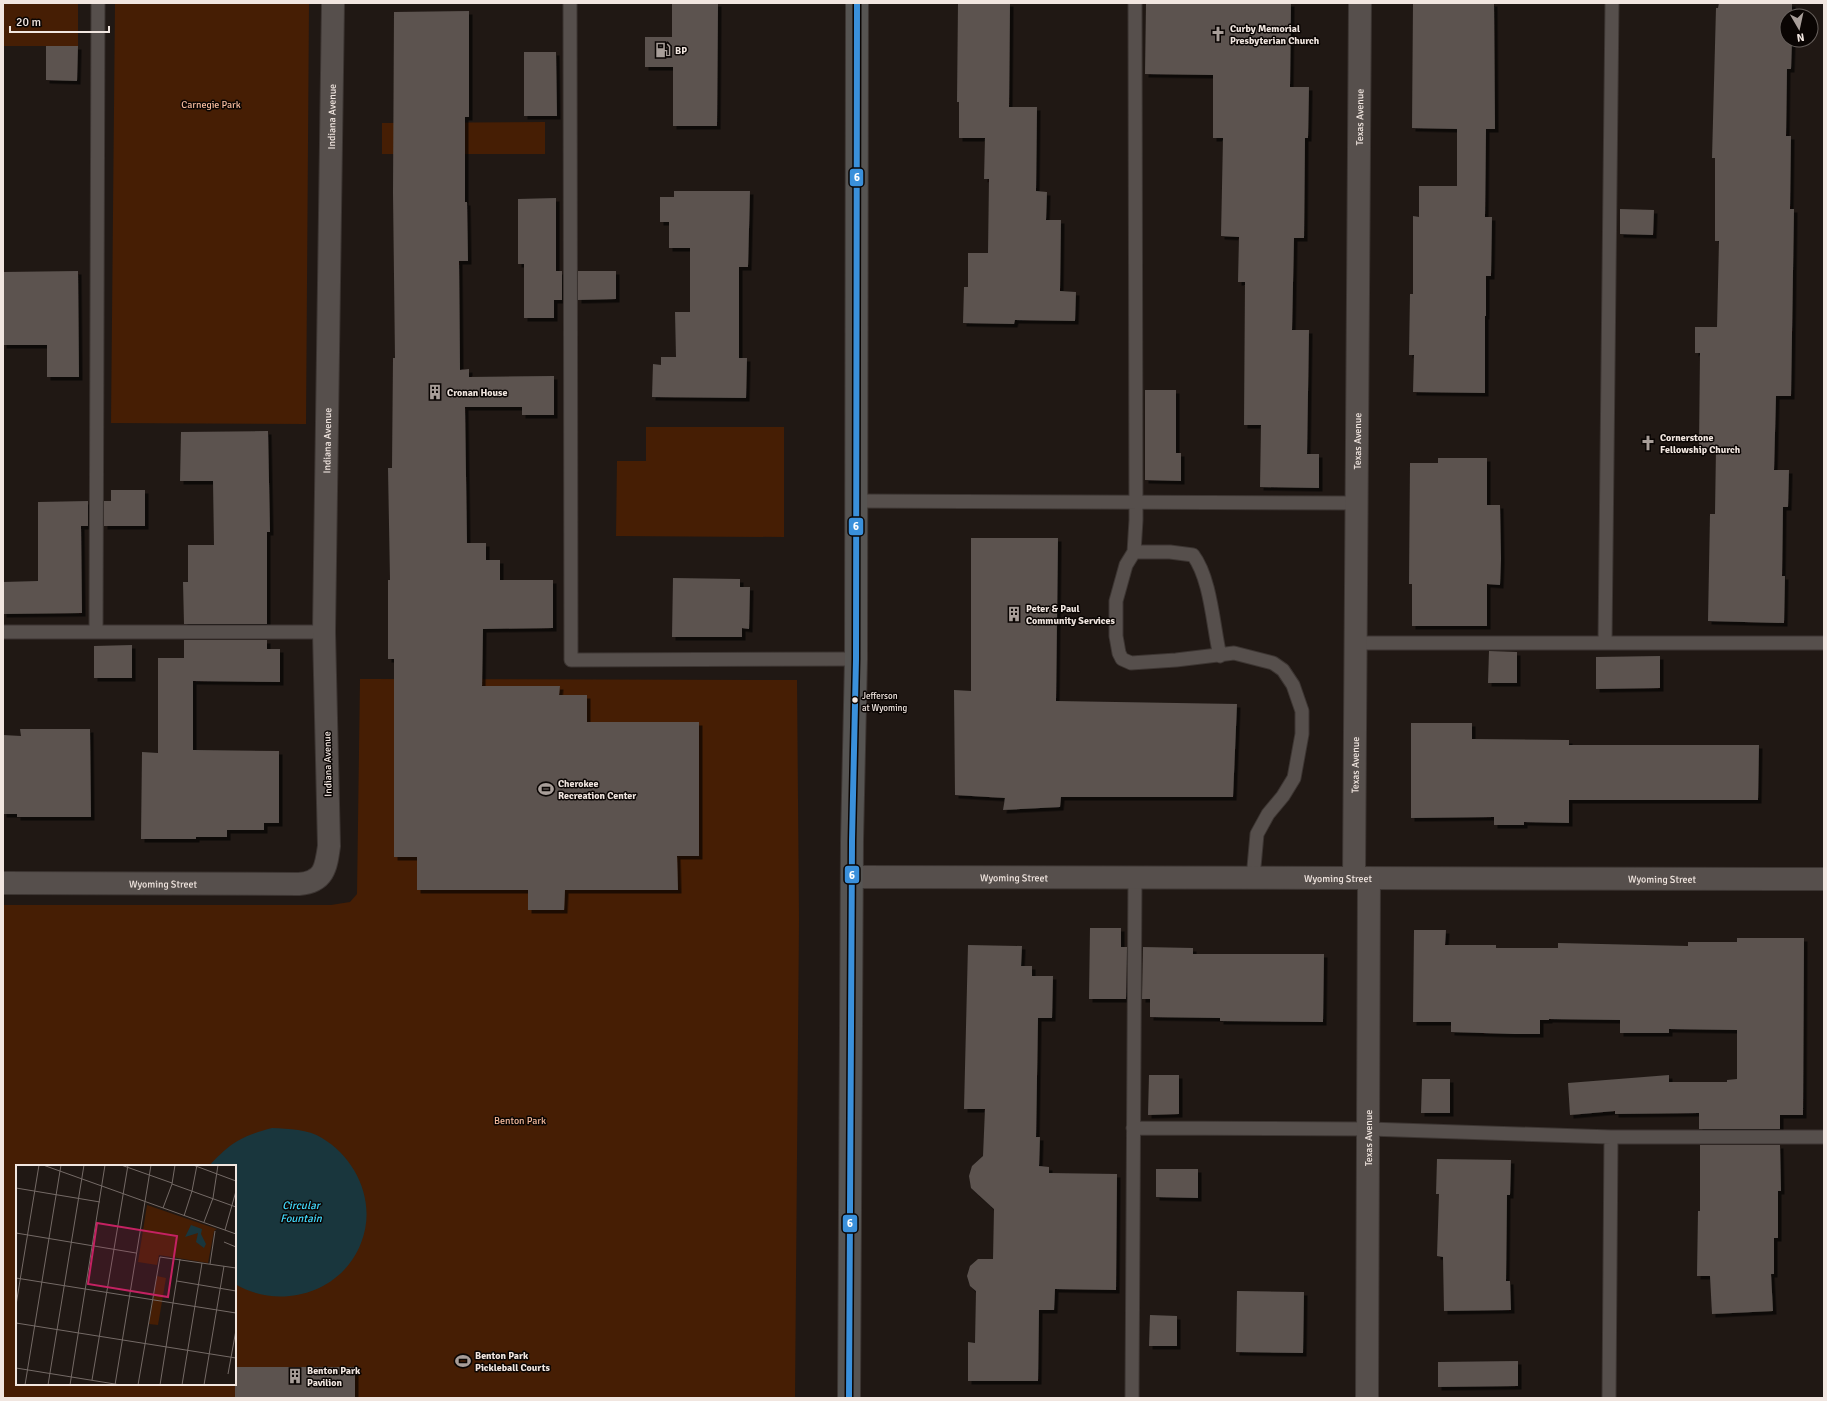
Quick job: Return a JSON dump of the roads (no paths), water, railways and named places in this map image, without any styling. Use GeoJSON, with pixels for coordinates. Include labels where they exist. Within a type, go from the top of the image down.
{"type":"FeatureCollection","features":[{"type":"Feature","properties":{"kind":"main road"},"geometry":{"type":"LineString","coordinates":[[849,1398],[852,876],[856,659],[857,3]]}},
{"type":"Feature","properties":{"kind":"street","name":"Indiana Avenue"},"geometry":{"type":"LineString","coordinates":[[321,876],[326,868],[329,846],[324,632],[333,3]]}},
{"type":"Feature","properties":{"kind":"street","name":"Texas Avenue"},"geometry":{"type":"LineString","coordinates":[[1360,3],[1356,642],[1369,1129],[1367,1398]]}},
{"type":"Feature","properties":{"kind":"street","name":"Wyoming Street"},"geometry":{"type":"LineString","coordinates":[[3,883],[299,884],[308,883],[321,876]]}},
{"type":"Feature","properties":{"kind":"street","name":"Wyoming Street"},"geometry":{"type":"LineString","coordinates":[[852,876],[1824,879]]}},
{"type":"Feature","properties":{"kind":"lane"},"geometry":{"type":"LineString","coordinates":[[96,632],[98,3]]}},
{"type":"Feature","properties":{"kind":"lane"},"geometry":{"type":"LineString","coordinates":[[570,3],[571,660],[856,659]]}},
{"type":"Feature","properties":{"kind":"lane"},"geometry":{"type":"LineString","coordinates":[[1135,3],[1136,501],[1134,552],[1126,565],[1116,601],[1116,636],[1119,653],[1122,659],[1132,663],[1234,654],[1273,663],[1283,670],[1293,685],[1302,711],[1302,734],[1294,778],[1283,796],[1268,814],[1257,834],[1253,878]]}},
{"type":"Feature","properties":{"kind":"lane"},"geometry":{"type":"LineString","coordinates":[[1605,643],[1612,3]]}},
{"type":"Feature","properties":{"kind":"lane"},"geometry":{"type":"LineString","coordinates":[[856,501],[1357,503]]}},
{"type":"Feature","properties":{"kind":"lane"},"geometry":{"type":"LineString","coordinates":[[1134,552],[1170,552],[1193,555],[1199,564],[1206,584],[1220,656]]}},
{"type":"Feature","properties":{"kind":"lane"},"geometry":{"type":"LineString","coordinates":[[3,632],[324,632]]}},
{"type":"Feature","properties":{"kind":"lane"},"geometry":{"type":"LineString","coordinates":[[1356,642],[1824,643]]}},
{"type":"Feature","properties":{"kind":"lane"},"geometry":{"type":"LineString","coordinates":[[1132,1398],[1135,877]]}},
{"type":"Feature","properties":{"kind":"lane"},"geometry":{"type":"LineString","coordinates":[[1133,1128],[1369,1129],[1611,1137],[1824,1137]]}},
{"type":"Feature","properties":{"kind":"lane"},"geometry":{"type":"LineString","coordinates":[[1609,1398],[1611,1137]]}},
{"type":"Feature","properties":{"kind":"water","name":"Circular Fountain"},"geometry":{"type":"Polygon","coordinates":[[[272,1128],[298,1130],[317,1135],[334,1147],[345,1158],[361,1183],[367,1213],[361,1243],[352,1260],[340,1274],[325,1285],[308,1292],[290,1296],[271,1296],[253,1292],[236,1284],[236,1165],[210,1165],[224,1151],[238,1141],[272,1128]]]}},
{"type":"Feature","properties":{"kind":"place","name":"Curby Memorial Presbyterian Church"},"geometry":{"type":"Point","coordinates":[1218,34]}},
{"type":"Feature","properties":{"kind":"place","name":"BP"},"geometry":{"type":"Point","coordinates":[663,50]}},
{"type":"Feature","properties":{"kind":"place","name":"Cronan House"},"geometry":{"type":"Point","coordinates":[435,392]}},
{"type":"Feature","properties":{"kind":"place","name":"Cornerstone Fellowship Church"},"geometry":{"type":"Point","coordinates":[1648,443]}},
{"type":"Feature","properties":{"kind":"place","name":"Peter & Paul Community Services"},"geometry":{"type":"Point","coordinates":[1014,614]}},
{"type":"Feature","properties":{"kind":"place","name":"Jefferson at Wyoming"},"geometry":{"type":"Point","coordinates":[855,700]}},
{"type":"Feature","properties":{"kind":"place","name":"Cherokee Recreation Center"},"geometry":{"type":"Point","coordinates":[546,789]}},
{"type":"Feature","properties":{"kind":"place","name":"Benton Park Pickleball Courts"},"geometry":{"type":"Point","coordinates":[463,1361]}},
{"type":"Feature","properties":{"kind":"place","name":"Benton Park Pavilion"},"geometry":{"type":"Point","coordinates":[295,1376]}},
{"type":"Feature","properties":{"kind":"park label","name":"Carnegie Park"},"geometry":{"type":"Point","coordinates":[211,104]}},
{"type":"Feature","properties":{"kind":"park label","name":"Benton Park"},"geometry":{"type":"Point","coordinates":[520,1120]}}]}
